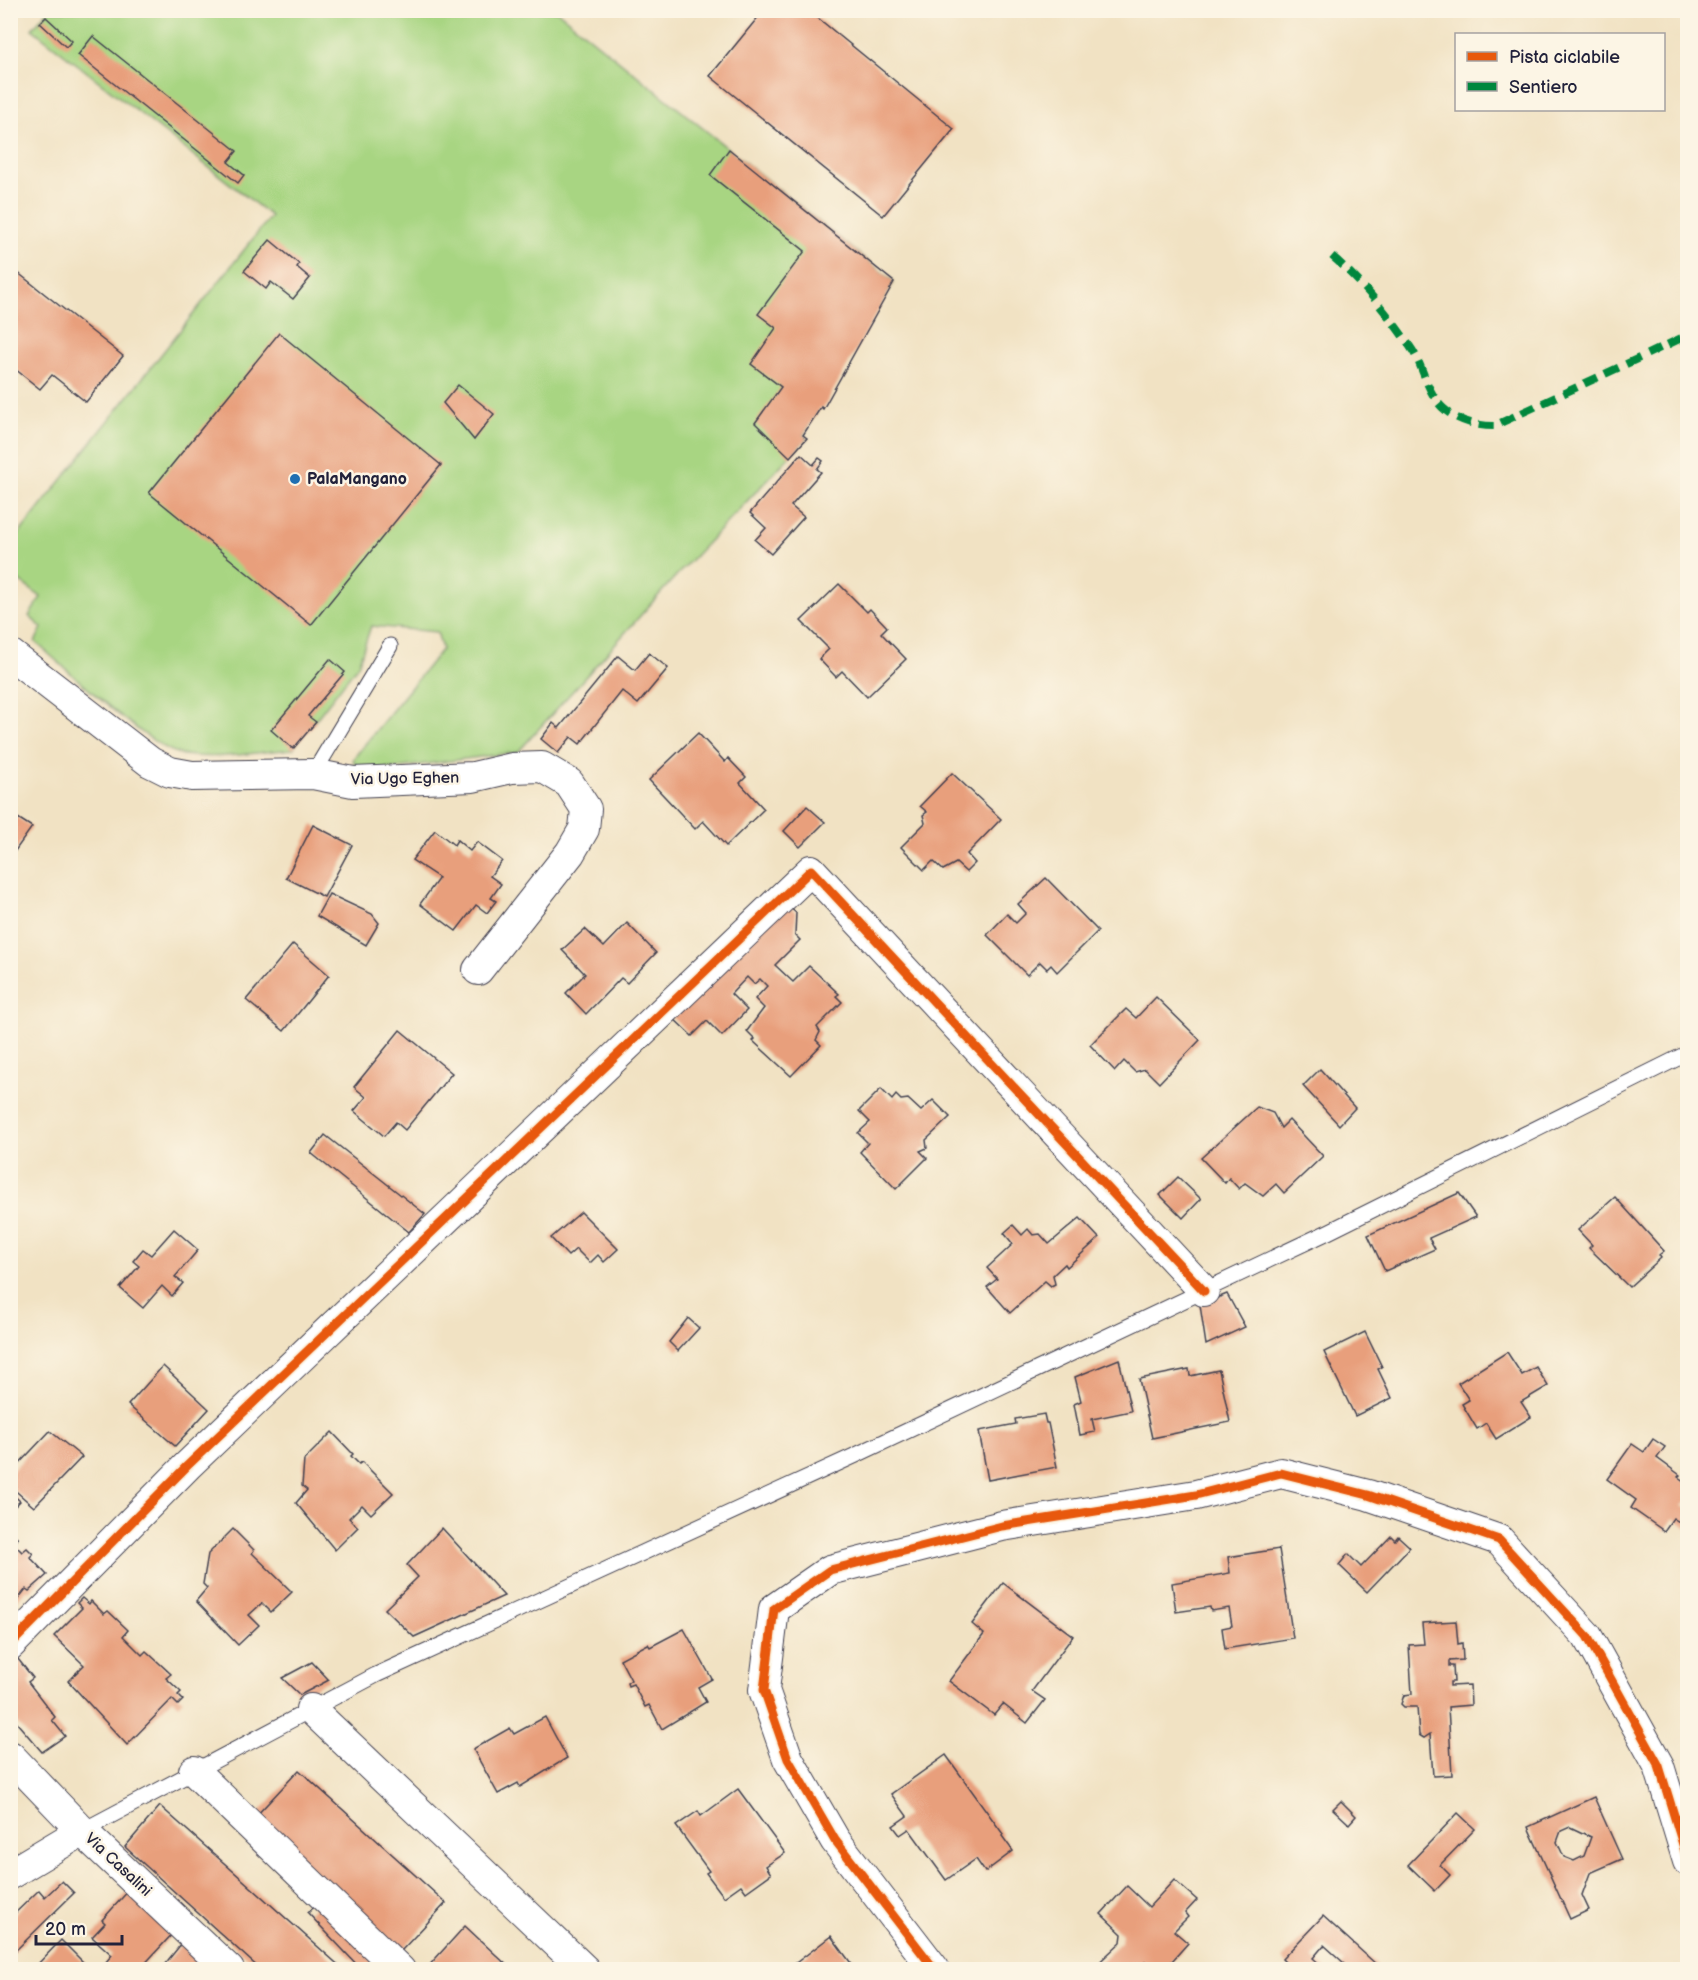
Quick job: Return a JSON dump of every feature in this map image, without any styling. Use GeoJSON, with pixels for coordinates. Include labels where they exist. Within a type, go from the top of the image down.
{"type":"FeatureCollection","features":[{"type":"Feature","properties":{"kind":"street","name":"Via Ugo Eghen"},"geometry":{"type":"LineString","coordinates":[[10,654],[150,762],[170,771],[192,776],[313,774],[352,782],[473,777],[512,768],[542,767],[569,783],[586,809],[584,829],[570,853],[478,970]]}},
{"type":"Feature","properties":{"kind":"street"},"geometry":{"type":"LineString","coordinates":[[10,1645],[187,1466],[811,870],[1204,1291]]}},
{"type":"Feature","properties":{"kind":"street"},"geometry":{"type":"LineString","coordinates":[[935,1970],[835,1840],[788,1759],[764,1690],[774,1609],[830,1570],[1002,1526],[1196,1495],[1281,1473],[1368,1495],[1499,1540],[1587,1636],[1659,1766],[1688,1861]]}},
{"type":"Feature","properties":{"kind":"street"},"geometry":{"type":"LineString","coordinates":[[311,1709],[585,1970]]}},
{"type":"Feature","properties":{"kind":"street","name":"Via Casalini"},"geometry":{"type":"LineString","coordinates":[[10,1756],[82,1831],[229,1970]]}},
{"type":"Feature","properties":{"kind":"street"},"geometry":{"type":"LineString","coordinates":[[194,1771],[400,1970]]}},
{"type":"Feature","properties":{"kind":"street"},"geometry":{"type":"LineString","coordinates":[[10,1874],[82,1831]]}},
{"type":"Feature","properties":{"kind":"lane"},"geometry":{"type":"LineString","coordinates":[[313,774],[390,646]]}},
{"type":"Feature","properties":{"kind":"lane"},"geometry":{"type":"LineString","coordinates":[[82,1831],[376,1675],[854,1456],[1204,1291],[1688,1053]]}},
{"type":"Feature","properties":{"kind":"green space"},"geometry":{"type":"Polygon","coordinates":[[[48,11],[557,11],[894,282],[803,435],[807,438],[675,577],[518,752],[358,773],[353,759],[442,649],[437,632],[371,626],[358,665],[293,749],[225,756],[184,755],[170,750],[130,724],[35,642],[42,628],[29,616],[41,597],[11,575],[10,545],[271,216],[32,29],[48,11]]]}},
{"type":"Feature","properties":{"kind":"building"},"geometry":{"type":"Polygon","coordinates":[[[764,10],[808,10],[954,129],[883,216],[710,76],[764,10]]]}},
{"type":"Feature","properties":{"kind":"building"},"geometry":{"type":"Polygon","coordinates":[[[46,17],[72,41],[66,47],[40,23],[46,17]]]}},
{"type":"Feature","properties":{"kind":"building"},"geometry":{"type":"Polygon","coordinates":[[[93,36],[237,151],[228,162],[244,175],[238,183],[78,55],[93,36]]]}},
{"type":"Feature","properties":{"kind":"building"},"geometry":{"type":"Polygon","coordinates":[[[729,149],[894,282],[823,409],[821,407],[803,435],[807,438],[790,457],[755,423],[781,387],[751,364],[776,328],[758,314],[805,251],[710,175],[729,149]]]}},
{"type":"Feature","properties":{"kind":"building"},"geometry":{"type":"Polygon","coordinates":[[[270,240],[299,264],[297,267],[310,278],[293,299],[271,282],[266,289],[244,271],[270,240]]]}},
{"type":"Feature","properties":{"kind":"building"},"geometry":{"type":"Polygon","coordinates":[[[17,272],[123,356],[86,402],[52,375],[40,389],[10,365],[10,280],[17,272]]]}},
{"type":"Feature","properties":{"kind":"building","name":"PalaMangano"},"geometry":{"type":"Polygon","coordinates":[[[279,333],[441,465],[311,625],[149,493],[279,333]]]}},
{"type":"Feature","properties":{"kind":"building"},"geometry":{"type":"Polygon","coordinates":[[[458,385],[494,414],[474,440],[443,403],[458,385]]]}},
{"type":"Feature","properties":{"kind":"building"},"geometry":{"type":"Polygon","coordinates":[[[801,454],[813,465],[819,458],[823,461],[817,469],[821,472],[791,506],[804,517],[771,554],[755,540],[766,528],[750,513],[801,454]]]}},
{"type":"Feature","properties":{"kind":"building"},"geometry":{"type":"Polygon","coordinates":[[[839,584],[867,612],[870,609],[887,627],[881,633],[906,659],[867,697],[842,671],[836,677],[819,659],[829,649],[801,621],[839,584]]]}},
{"type":"Feature","properties":{"kind":"building"},"geometry":{"type":"Polygon","coordinates":[[[649,653],[668,668],[638,704],[622,691],[580,744],[571,737],[558,753],[541,739],[553,723],[559,728],[618,656],[635,670],[649,653]]]}},
{"type":"Feature","properties":{"kind":"building"},"geometry":{"type":"Polygon","coordinates":[[[330,659],[345,672],[308,716],[316,722],[293,749],[271,730],[330,659]]]}},
{"type":"Feature","properties":{"kind":"building"},"geometry":{"type":"Polygon","coordinates":[[[698,733],[725,762],[728,758],[746,777],[740,783],[764,809],[726,846],[703,821],[695,829],[649,780],[698,733]]]}},
{"type":"Feature","properties":{"kind":"building"},"geometry":{"type":"Polygon","coordinates":[[[952,773],[1001,819],[967,854],[975,863],[966,872],[956,863],[943,870],[933,861],[924,870],[901,847],[925,823],[923,815],[927,812],[920,806],[952,773]]]}},
{"type":"Feature","properties":{"kind":"building"},"geometry":{"type":"Polygon","coordinates":[[[807,806],[825,822],[800,847],[784,831],[807,806]]]}},
{"type":"Feature","properties":{"kind":"building"},"geometry":{"type":"Polygon","coordinates":[[[10,813],[32,827],[10,858],[10,813]]]}},
{"type":"Feature","properties":{"kind":"building"},"geometry":{"type":"Polygon","coordinates":[[[313,825],[352,845],[324,897],[286,878],[313,825]]]}},
{"type":"Feature","properties":{"kind":"building"},"geometry":{"type":"Polygon","coordinates":[[[435,830],[454,845],[457,840],[470,851],[477,842],[502,861],[490,876],[501,884],[491,898],[496,901],[487,913],[476,905],[456,931],[420,904],[439,878],[412,860],[435,830]]]}},
{"type":"Feature","properties":{"kind":"building"},"geometry":{"type":"Polygon","coordinates":[[[1046,878],[1098,931],[1057,972],[1051,965],[1047,969],[1040,962],[1027,975],[987,935],[1007,914],[1016,923],[1026,913],[1018,904],[1046,878]]]}},
{"type":"Feature","properties":{"kind":"building"},"geometry":{"type":"Polygon","coordinates":[[[329,894],[372,914],[379,923],[366,945],[317,916],[329,894]]]}},
{"type":"Feature","properties":{"kind":"building"},"geometry":{"type":"Polygon","coordinates":[[[785,903],[796,913],[795,935],[800,940],[775,965],[793,982],[809,966],[839,994],[836,996],[842,1002],[817,1027],[820,1032],[816,1040],[821,1045],[791,1076],[753,1041],[755,1039],[747,1031],[764,1008],[755,999],[767,986],[760,979],[754,984],[747,977],[731,994],[747,1010],[722,1036],[707,1021],[692,1036],[671,1016],[785,903]]]}},
{"type":"Feature","properties":{"kind":"building"},"geometry":{"type":"Polygon","coordinates":[[[627,923],[656,953],[627,983],[621,978],[586,1014],[566,993],[585,974],[562,950],[585,929],[604,947],[627,923]]]}},
{"type":"Feature","properties":{"kind":"building"},"geometry":{"type":"Polygon","coordinates":[[[293,944],[329,975],[284,1031],[246,1000],[293,944]]]}},
{"type":"Feature","properties":{"kind":"building"},"geometry":{"type":"Polygon","coordinates":[[[1156,997],[1200,1040],[1159,1083],[1145,1069],[1135,1072],[1124,1061],[1115,1071],[1090,1045],[1126,1009],[1136,1018],[1156,997]]]}},
{"type":"Feature","properties":{"kind":"building"},"geometry":{"type":"Polygon","coordinates":[[[400,1030],[452,1073],[405,1130],[396,1122],[384,1136],[354,1111],[366,1097],[354,1087],[400,1030]]]}},
{"type":"Feature","properties":{"kind":"building"},"geometry":{"type":"Polygon","coordinates":[[[1320,1069],[1355,1108],[1339,1125],[1303,1086],[1320,1069]]]}},
{"type":"Feature","properties":{"kind":"building"},"geometry":{"type":"Polygon","coordinates":[[[881,1089],[892,1100],[896,1095],[901,1100],[908,1099],[921,1111],[933,1100],[950,1117],[926,1140],[927,1148],[920,1151],[927,1158],[896,1189],[860,1152],[868,1143],[858,1133],[870,1122],[859,1111],[881,1089]]]}},
{"type":"Feature","properties":{"kind":"building"},"geometry":{"type":"Polygon","coordinates":[[[1257,1107],[1273,1113],[1281,1128],[1289,1120],[1323,1156],[1284,1193],[1276,1184],[1263,1196],[1245,1183],[1239,1189],[1229,1178],[1225,1183],[1201,1158],[1257,1107]]]}},
{"type":"Feature","properties":{"kind":"building"},"geometry":{"type":"Polygon","coordinates":[[[325,1135],[425,1214],[409,1232],[311,1153],[325,1135]]]}},
{"type":"Feature","properties":{"kind":"building"},"geometry":{"type":"Polygon","coordinates":[[[1178,1177],[1201,1199],[1183,1218],[1160,1195],[1178,1177]]]}},
{"type":"Feature","properties":{"kind":"building"},"geometry":{"type":"Polygon","coordinates":[[[1459,1193],[1476,1217],[1429,1238],[1435,1249],[1385,1271],[1368,1235],[1459,1193]]]}},
{"type":"Feature","properties":{"kind":"building"},"geometry":{"type":"Polygon","coordinates":[[[1615,1197],[1664,1251],[1659,1255],[1661,1258],[1629,1287],[1589,1248],[1592,1245],[1578,1230],[1615,1197]]]}},
{"type":"Feature","properties":{"kind":"building"},"geometry":{"type":"Polygon","coordinates":[[[581,1212],[618,1249],[604,1262],[598,1255],[590,1263],[576,1249],[568,1256],[551,1238],[581,1212]]]}},
{"type":"Feature","properties":{"kind":"building"},"geometry":{"type":"Polygon","coordinates":[[[1080,1218],[1099,1238],[1067,1267],[1065,1264],[1053,1275],[1055,1284],[1051,1286],[1045,1281],[1010,1313],[987,1287],[997,1279],[987,1268],[1013,1244],[1004,1233],[1013,1225],[1022,1235],[1028,1229],[1033,1235],[1040,1234],[1049,1244],[1080,1218]]]}},
{"type":"Feature","properties":{"kind":"building"},"geometry":{"type":"Polygon","coordinates":[[[174,1229],[198,1250],[175,1277],[183,1283],[172,1296],[162,1286],[143,1308],[120,1288],[139,1266],[133,1261],[143,1249],[151,1255],[174,1229]]]}},
{"type":"Feature","properties":{"kind":"building"},"geometry":{"type":"Polygon","coordinates":[[[1227,1294],[1245,1327],[1206,1345],[1200,1305],[1227,1294]]]}},
{"type":"Feature","properties":{"kind":"building"},"geometry":{"type":"Polygon","coordinates":[[[688,1318],[699,1328],[678,1351],[669,1342],[688,1318]]]}},
{"type":"Feature","properties":{"kind":"building"},"geometry":{"type":"Polygon","coordinates":[[[1365,1332],[1382,1367],[1378,1369],[1392,1398],[1355,1416],[1324,1352],[1365,1332]]]}},
{"type":"Feature","properties":{"kind":"building"},"geometry":{"type":"Polygon","coordinates":[[[1507,1352],[1522,1375],[1536,1367],[1548,1386],[1521,1402],[1531,1417],[1496,1439],[1486,1423],[1477,1429],[1462,1404],[1469,1400],[1458,1383],[1507,1352]]]}},
{"type":"Feature","properties":{"kind":"building"},"geometry":{"type":"Polygon","coordinates":[[[1119,1359],[1131,1411],[1092,1419],[1095,1432],[1080,1435],[1074,1404],[1081,1401],[1075,1377],[1119,1359]]]}},
{"type":"Feature","properties":{"kind":"building"},"geometry":{"type":"Polygon","coordinates":[[[163,1366],[209,1409],[175,1446],[128,1405],[163,1366]]]}},
{"type":"Feature","properties":{"kind":"building"},"geometry":{"type":"Polygon","coordinates":[[[1189,1369],[1190,1376],[1219,1370],[1230,1422],[1152,1438],[1139,1379],[1189,1369]]]}},
{"type":"Feature","properties":{"kind":"building"},"geometry":{"type":"Polygon","coordinates":[[[1044,1414],[1057,1467],[988,1480],[979,1431],[1016,1424],[1015,1419],[1044,1414]]]}},
{"type":"Feature","properties":{"kind":"building"},"geometry":{"type":"Polygon","coordinates":[[[50,1431],[82,1457],[34,1507],[10,1486],[10,1473],[50,1431]]]}},
{"type":"Feature","properties":{"kind":"building"},"geometry":{"type":"Polygon","coordinates":[[[332,1432],[353,1454],[351,1456],[359,1464],[362,1462],[393,1493],[371,1514],[362,1505],[349,1518],[358,1527],[335,1550],[296,1503],[307,1490],[302,1486],[304,1460],[332,1432]]]}},
{"type":"Feature","properties":{"kind":"building"},"geometry":{"type":"Polygon","coordinates":[[[1653,1439],[1665,1447],[1657,1458],[1688,1484],[1688,1499],[1682,1506],[1688,1509],[1688,1528],[1673,1518],[1664,1531],[1631,1508],[1636,1500],[1607,1479],[1632,1444],[1644,1452],[1653,1439]]]}},
{"type":"Feature","properties":{"kind":"building"},"geometry":{"type":"Polygon","coordinates":[[[10,1492],[20,1501],[10,1511],[10,1492]]]}},
{"type":"Feature","properties":{"kind":"building"},"geometry":{"type":"Polygon","coordinates":[[[442,1528],[504,1596],[414,1637],[385,1609],[418,1577],[407,1565],[442,1528]]]}},
{"type":"Feature","properties":{"kind":"building"},"geometry":{"type":"Polygon","coordinates":[[[233,1529],[254,1550],[252,1553],[292,1592],[271,1612],[262,1603],[249,1615],[259,1625],[238,1645],[196,1601],[207,1588],[203,1584],[208,1554],[233,1529]]]}},
{"type":"Feature","properties":{"kind":"building"},"geometry":{"type":"Polygon","coordinates":[[[10,1530],[18,1538],[13,1543],[22,1552],[27,1548],[33,1554],[30,1557],[47,1575],[29,1591],[26,1589],[10,1609],[10,1530]]]}},
{"type":"Feature","properties":{"kind":"building"},"geometry":{"type":"Polygon","coordinates":[[[1391,1536],[1395,1540],[1398,1536],[1410,1547],[1367,1592],[1339,1565],[1348,1554],[1361,1567],[1391,1536]]]}},
{"type":"Feature","properties":{"kind":"building"},"geometry":{"type":"Polygon","coordinates":[[[1279,1549],[1293,1638],[1225,1649],[1222,1628],[1232,1626],[1229,1608],[1211,1611],[1210,1607],[1176,1612],[1172,1583],[1230,1573],[1228,1557],[1279,1549]]]}},
{"type":"Feature","properties":{"kind":"building"},"geometry":{"type":"Polygon","coordinates":[[[1003,1583],[1073,1636],[1032,1691],[1045,1700],[1027,1723],[1003,1704],[994,1715],[949,1681],[984,1634],[972,1624],[1003,1583]]]}},
{"type":"Feature","properties":{"kind":"building"},"geometry":{"type":"Polygon","coordinates":[[[82,1598],[89,1604],[91,1601],[104,1614],[108,1611],[128,1630],[123,1636],[142,1655],[146,1651],[171,1674],[166,1678],[181,1692],[178,1695],[183,1700],[178,1705],[172,1699],[127,1745],[68,1681],[84,1665],[54,1636],[82,1608],[77,1603],[82,1598]]]}},
{"type":"Feature","properties":{"kind":"building"},"geometry":{"type":"Polygon","coordinates":[[[1456,1621],[1458,1644],[1462,1643],[1463,1660],[1449,1661],[1449,1666],[1453,1666],[1454,1682],[1450,1682],[1450,1686],[1470,1685],[1471,1705],[1448,1707],[1452,1775],[1433,1776],[1430,1734],[1424,1738],[1419,1735],[1417,1707],[1404,1707],[1401,1704],[1404,1695],[1412,1694],[1409,1645],[1424,1644],[1422,1623],[1456,1621]]]}},
{"type":"Feature","properties":{"kind":"building"},"geometry":{"type":"Polygon","coordinates":[[[684,1629],[712,1679],[698,1687],[706,1702],[662,1729],[649,1705],[645,1707],[633,1684],[628,1686],[627,1683],[631,1680],[620,1659],[648,1644],[650,1647],[684,1629]]]}},
{"type":"Feature","properties":{"kind":"building"},"geometry":{"type":"Polygon","coordinates":[[[14,1654],[33,1678],[28,1682],[55,1717],[52,1720],[65,1736],[42,1752],[10,1715],[10,1657],[14,1654]]]}},
{"type":"Feature","properties":{"kind":"building"},"geometry":{"type":"Polygon","coordinates":[[[312,1662],[329,1680],[300,1695],[282,1678],[312,1662]]]}},
{"type":"Feature","properties":{"kind":"building"},"geometry":{"type":"Polygon","coordinates":[[[545,1717],[567,1758],[520,1787],[518,1783],[498,1794],[473,1749],[510,1728],[514,1734],[545,1717]]]}},
{"type":"Feature","properties":{"kind":"building"},"geometry":{"type":"Polygon","coordinates":[[[946,1755],[1013,1851],[985,1872],[976,1859],[946,1880],[909,1829],[900,1835],[893,1826],[907,1816],[891,1794],[946,1755]]]}},
{"type":"Feature","properties":{"kind":"building"},"geometry":{"type":"Polygon","coordinates":[[[299,1770],[446,1903],[401,1951],[254,1818],[299,1770]]]}},
{"type":"Feature","properties":{"kind":"building"},"geometry":{"type":"Polygon","coordinates":[[[738,1789],[785,1853],[766,1866],[771,1874],[746,1892],[741,1885],[724,1897],[706,1873],[709,1871],[676,1826],[698,1811],[701,1816],[738,1789]]]}},
{"type":"Feature","properties":{"kind":"building"},"geometry":{"type":"Polygon","coordinates":[[[1594,1797],[1622,1859],[1590,1873],[1582,1895],[1589,1910],[1570,1919],[1528,1827],[1594,1797]],[[1570,1827],[1561,1831],[1557,1842],[1564,1857],[1574,1861],[1584,1856],[1591,1837],[1570,1827]]]}},
{"type":"Feature","properties":{"kind":"building"},"geometry":{"type":"Polygon","coordinates":[[[1341,1801],[1356,1816],[1349,1824],[1333,1809],[1341,1801]]]}},
{"type":"Feature","properties":{"kind":"building"},"geometry":{"type":"Polygon","coordinates":[[[160,1806],[344,1970],[261,1970],[125,1847],[160,1806]]]}},
{"type":"Feature","properties":{"kind":"building"},"geometry":{"type":"Polygon","coordinates":[[[1458,1813],[1475,1829],[1440,1865],[1450,1875],[1435,1891],[1408,1865],[1458,1813]]]}},
{"type":"Feature","properties":{"kind":"building"},"geometry":{"type":"Polygon","coordinates":[[[1174,1880],[1197,1900],[1185,1913],[1188,1917],[1174,1931],[1188,1943],[1164,1970],[1153,1970],[1145,1962],[1138,1970],[1091,1970],[1121,1942],[1122,1934],[1101,1914],[1127,1886],[1149,1907],[1174,1880]]]}},
{"type":"Feature","properties":{"kind":"building"},"geometry":{"type":"Polygon","coordinates":[[[62,1881],[74,1893],[10,1956],[10,1918],[39,1890],[45,1897],[62,1881]]]}},
{"type":"Feature","properties":{"kind":"building"},"geometry":{"type":"Polygon","coordinates":[[[131,1888],[176,1930],[139,1970],[112,1970],[105,1963],[112,1955],[92,1937],[105,1923],[102,1920],[131,1888]]]}},
{"type":"Feature","properties":{"kind":"building"},"geometry":{"type":"Polygon","coordinates":[[[323,1898],[392,1970],[362,1970],[308,1913],[323,1898]]]}},
{"type":"Feature","properties":{"kind":"building"},"geometry":{"type":"Polygon","coordinates":[[[1323,1916],[1377,1965],[1373,1970],[1338,1970],[1344,1963],[1324,1945],[1313,1958],[1326,1970],[1293,1970],[1282,1959],[1323,1916]]]}},
{"type":"Feature","properties":{"kind":"building"},"geometry":{"type":"Polygon","coordinates":[[[465,1926],[512,1970],[425,1970],[465,1926]]]}},
{"type":"Feature","properties":{"kind":"building"},"geometry":{"type":"Polygon","coordinates":[[[831,1936],[856,1970],[790,1970],[792,1966],[831,1936]]]}},
{"type":"Feature","properties":{"kind":"building"},"geometry":{"type":"Polygon","coordinates":[[[186,1938],[206,1956],[194,1970],[160,1970],[186,1938]]]}},
{"type":"Feature","properties":{"kind":"building"},"geometry":{"type":"Polygon","coordinates":[[[61,1940],[91,1970],[32,1970],[61,1940]]]}},
{"type":"Feature","properties":{"kind":"marked path"},"geometry":{"type":"LineString","coordinates":[[1332,256],[1376,300],[1395,325],[1413,351],[1429,388],[1443,408],[1454,416],[1474,424],[1494,426],[1688,335]]}},
{"type":"Feature","properties":{"kind":"cycle path"},"geometry":{"type":"LineString","coordinates":[[10,1645],[187,1466],[811,870],[1204,1291]]}},
{"type":"Feature","properties":{"kind":"cycle path"},"geometry":{"type":"LineString","coordinates":[[935,1970],[835,1840],[788,1759],[764,1690],[774,1609],[830,1570],[1002,1526],[1196,1495],[1281,1473],[1368,1495],[1499,1540],[1587,1636],[1659,1766],[1688,1861]]}},
{"type":"Feature","properties":{"kind":"place","name":"PalaMangano"},"geometry":{"type":"Point","coordinates":[295,479]}}]}
